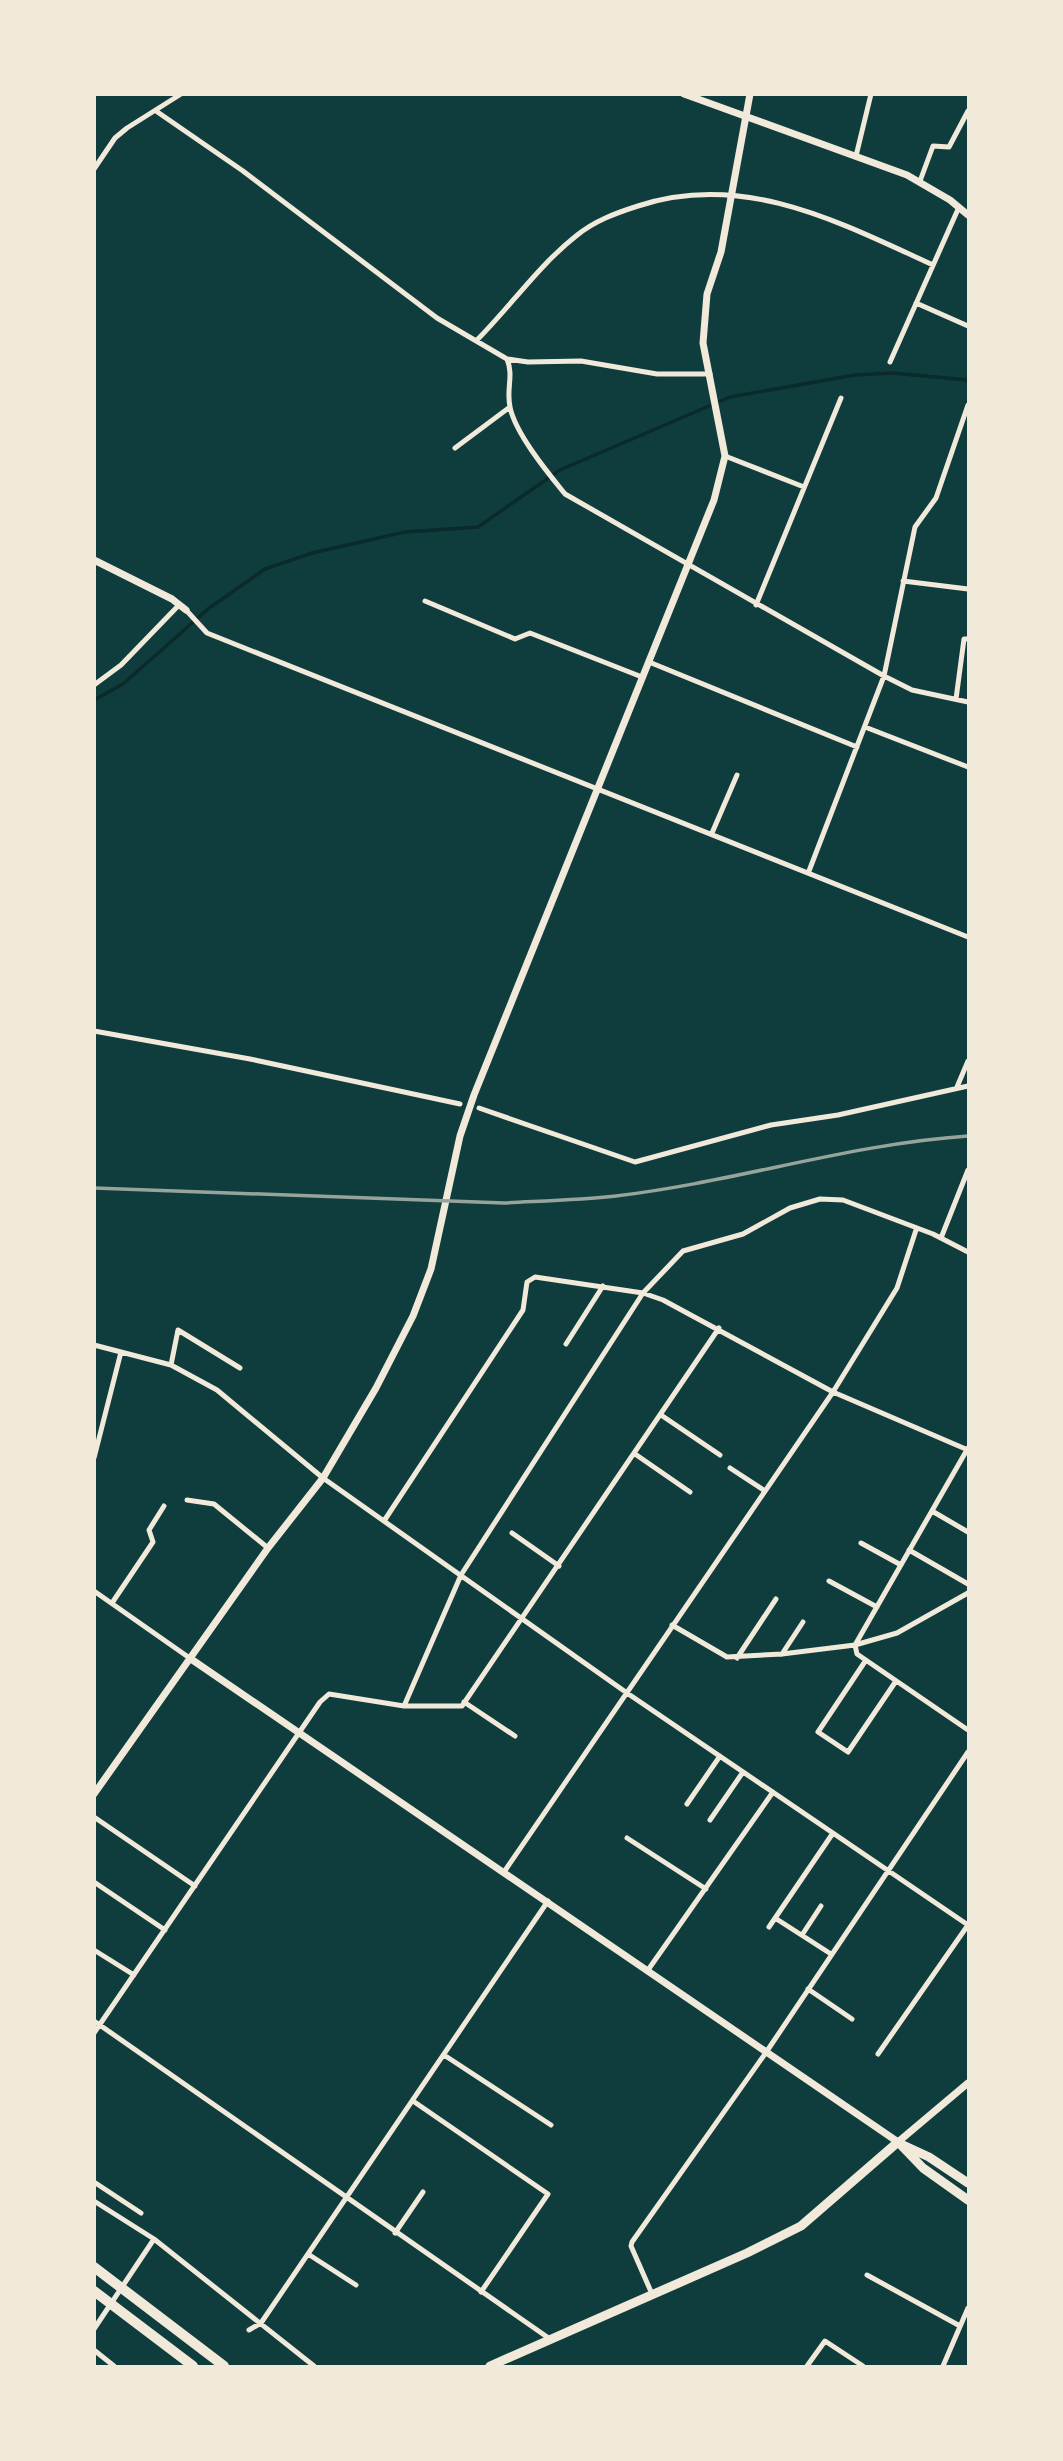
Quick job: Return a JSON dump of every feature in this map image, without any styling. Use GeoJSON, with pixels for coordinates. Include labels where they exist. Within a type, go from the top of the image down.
{"type":"FeatureCollection","features":[{"type":"Feature","properties":{"kind":"highway"},"geometry":{"type":"LineString","coordinates":[[94,2267],[224,2367]]}},
{"type":"Feature","properties":{"kind":"highway"},"geometry":{"type":"LineString","coordinates":[[94,2291],[193,2367]]}},
{"type":"Feature","properties":{"kind":"main road"},"geometry":{"type":"LineString","coordinates":[[898,2142],[929,2157],[968,2182]]}},
{"type":"Feature","properties":{"kind":"main road"},"geometry":{"type":"LineString","coordinates":[[898,2142],[923,2168],[968,2200]]}},
{"type":"Feature","properties":{"kind":"main road"},"geometry":{"type":"LineString","coordinates":[[490,2367],[509,2363],[550,2339],[747,2253],[801,2226],[898,2142]]}},
{"type":"Feature","properties":{"kind":"street"},"geometry":{"type":"LineString","coordinates":[[94,169],[116,138],[181,94]]}},
{"type":"Feature","properties":{"kind":"street"},"geometry":{"type":"LineString","coordinates":[[684,94],[920,181],[965,209],[933,265],[890,362]]}},
{"type":"Feature","properties":{"kind":"street"},"geometry":{"type":"LineString","coordinates":[[94,1794],[268,1548],[323,1478],[376,1388],[413,1316],[430,1269],[463,1126],[596,788],[714,500],[725,456],[720,415],[703,343],[707,293],[721,252],[734,193],[750,94]]}},
{"type":"Feature","properties":{"kind":"street"},"geometry":{"type":"LineString","coordinates":[[856,156],[871,94]]}},
{"type":"Feature","properties":{"kind":"street"},"geometry":{"type":"LineString","coordinates":[[156,111],[243,171],[437,318],[507,359],[528,362],[580,361],[657,374],[710,374]]}},
{"type":"Feature","properties":{"kind":"street"},"geometry":{"type":"LineString","coordinates":[[920,181],[933,146],[949,147],[968,111]]}},
{"type":"Feature","properties":{"kind":"street"},"geometry":{"type":"LineString","coordinates":[[477,340],[539,269],[592,225],[627,209],[679,194],[734,193],[796,208],[843,225],[933,265]]}},
{"type":"Feature","properties":{"kind":"street"},"geometry":{"type":"LineString","coordinates":[[916,303],[968,326]]}},
{"type":"Feature","properties":{"kind":"street"},"geometry":{"type":"LineString","coordinates":[[507,359],[512,378],[510,407],[544,468],[565,494],[884,676],[912,690],[968,702]]}},
{"type":"Feature","properties":{"kind":"street"},"geometry":{"type":"LineString","coordinates":[[756,604],[841,398]]}},
{"type":"Feature","properties":{"kind":"street"},"geometry":{"type":"LineString","coordinates":[[809,871],[884,676],[915,527],[936,498],[968,405]]}},
{"type":"Feature","properties":{"kind":"street"},"geometry":{"type":"LineString","coordinates":[[455,448],[510,407]]}},
{"type":"Feature","properties":{"kind":"street"},"geometry":{"type":"LineString","coordinates":[[725,456],[804,488]]}},
{"type":"Feature","properties":{"kind":"street"},"geometry":{"type":"LineString","coordinates":[[94,560],[172,599],[204,630],[968,937]]}},
{"type":"Feature","properties":{"kind":"street"},"geometry":{"type":"LineString","coordinates":[[903,581],[968,589]]}},
{"type":"Feature","properties":{"kind":"street"},"geometry":{"type":"LineString","coordinates":[[425,601],[514,639],[530,633],[642,677]]}},
{"type":"Feature","properties":{"kind":"street"},"geometry":{"type":"LineString","coordinates":[[94,685],[121,665],[178,606]]}},
{"type":"Feature","properties":{"kind":"street"},"geometry":{"type":"LineString","coordinates":[[956,699],[964,639],[968,639]]}},
{"type":"Feature","properties":{"kind":"street"},"geometry":{"type":"LineString","coordinates":[[649,662],[857,747]]}},
{"type":"Feature","properties":{"kind":"street"},"geometry":{"type":"LineString","coordinates":[[865,727],[968,767]]}},
{"type":"Feature","properties":{"kind":"street"},"geometry":{"type":"LineString","coordinates":[[712,833],[737,775]]}},
{"type":"Feature","properties":{"kind":"street"},"geometry":{"type":"LineString","coordinates":[[94,1031],[250,1059],[460,1104]]}},
{"type":"Feature","properties":{"kind":"street"},"geometry":{"type":"LineString","coordinates":[[957,1087],[968,1061]]}},
{"type":"Feature","properties":{"kind":"street"},"geometry":{"type":"LineString","coordinates":[[479,1108],[635,1162],[771,1125],[838,1115],[968,1086]]}},
{"type":"Feature","properties":{"kind":"street"},"geometry":{"type":"LineString","coordinates":[[941,1238],[968,1170]]}},
{"type":"Feature","properties":{"kind":"street"},"geometry":{"type":"LineString","coordinates":[[404,1706],[461,1575],[643,1293],[683,1251],[743,1234],[790,1209],[820,1199],[844,1200],[941,1238],[968,1252]]}},
{"type":"Feature","properties":{"kind":"street"},"geometry":{"type":"LineString","coordinates":[[504,1872],[833,1392],[897,1288],[916,1230]]}},
{"type":"Feature","properties":{"kind":"street"},"geometry":{"type":"LineString","coordinates":[[384,1521],[523,1310],[527,1282],[535,1277],[643,1293],[719,1328],[833,1392],[968,1448],[855,1646],[857,1654],[968,1730]]}},
{"type":"Feature","properties":{"kind":"street"},"geometry":{"type":"LineString","coordinates":[[566,1344],[603,1286]]}},
{"type":"Feature","properties":{"kind":"street"},"geometry":{"type":"LineString","coordinates":[[94,2033],[97,2023],[134,1975],[320,1702],[330,1694],[404,1706],[462,1706],[719,1328]]}},
{"type":"Feature","properties":{"kind":"street"},"geometry":{"type":"LineString","coordinates":[[171,1365],[178,1330],[240,1368]]}},
{"type":"Feature","properties":{"kind":"street"},"geometry":{"type":"LineString","coordinates":[[94,1345],[171,1365],[217,1390],[323,1478],[524,1617],[627,1693],[968,1925],[878,2054]]}},
{"type":"Feature","properties":{"kind":"street"},"geometry":{"type":"LineString","coordinates":[[94,1458],[121,1352]]}},
{"type":"Feature","properties":{"kind":"street"},"geometry":{"type":"LineString","coordinates":[[661,1415],[720,1455]]}},
{"type":"Feature","properties":{"kind":"street"},"geometry":{"type":"LineString","coordinates":[[635,1454],[690,1492]]}},
{"type":"Feature","properties":{"kind":"street"},"geometry":{"type":"LineString","coordinates":[[730,1468],[765,1491]]}},
{"type":"Feature","properties":{"kind":"street"},"geometry":{"type":"LineString","coordinates":[[187,1500],[214,1504],[268,1548]]}},
{"type":"Feature","properties":{"kind":"street"},"geometry":{"type":"LineString","coordinates":[[112,1603],[153,1542],[149,1530],[164,1506]]}},
{"type":"Feature","properties":{"kind":"street"},"geometry":{"type":"LineString","coordinates":[[932,1511],[968,1532]]}},
{"type":"Feature","properties":{"kind":"street"},"geometry":{"type":"LineString","coordinates":[[512,1532],[559,1566]]}},
{"type":"Feature","properties":{"kind":"street"},"geometry":{"type":"LineString","coordinates":[[861,1543],[901,1565]]}},
{"type":"Feature","properties":{"kind":"street"},"geometry":{"type":"LineString","coordinates":[[673,1625],[727,1657],[737,1658],[855,1646],[897,1633],[966,1594],[968,1586],[909,1550]]}},
{"type":"Feature","properties":{"kind":"street"},"geometry":{"type":"LineString","coordinates":[[829,1581],[877,1606]]}},
{"type":"Feature","properties":{"kind":"street"},"geometry":{"type":"LineString","coordinates":[[94,1591],[898,2142],[968,2083]]}},
{"type":"Feature","properties":{"kind":"street"},"geometry":{"type":"LineString","coordinates":[[737,1658],[776,1599]]}},
{"type":"Feature","properties":{"kind":"street"},"geometry":{"type":"LineString","coordinates":[[782,1654],[803,1622]]}},
{"type":"Feature","properties":{"kind":"street"},"geometry":{"type":"LineString","coordinates":[[866,1660],[818,1732],[848,1752],[896,1681]]}},
{"type":"Feature","properties":{"kind":"street"},"geometry":{"type":"LineString","coordinates":[[464,1702],[515,1735]]}},
{"type":"Feature","properties":{"kind":"street"},"geometry":{"type":"LineString","coordinates":[[652,2294],[631,2246],[632,2242],[767,2051],[968,1752]]}},
{"type":"Feature","properties":{"kind":"street"},"geometry":{"type":"LineString","coordinates":[[687,1804],[720,1756]]}},
{"type":"Feature","properties":{"kind":"street"},"geometry":{"type":"LineString","coordinates":[[710,1820],[743,1772]]}},
{"type":"Feature","properties":{"kind":"street"},"geometry":{"type":"LineString","coordinates":[[648,1970],[773,1792]]}},
{"type":"Feature","properties":{"kind":"street"},"geometry":{"type":"LineString","coordinates":[[94,1817],[195,1886]]}},
{"type":"Feature","properties":{"kind":"street"},"geometry":{"type":"LineString","coordinates":[[769,1927],[832,1833]]}},
{"type":"Feature","properties":{"kind":"street"},"geometry":{"type":"LineString","coordinates":[[627,1838],[706,1889]]}},
{"type":"Feature","properties":{"kind":"street"},"geometry":{"type":"LineString","coordinates":[[94,1882],[165,1930]]}},
{"type":"Feature","properties":{"kind":"street"},"geometry":{"type":"LineString","coordinates":[[249,2330],[261,2323],[548,1901]]}},
{"type":"Feature","properties":{"kind":"street"},"geometry":{"type":"LineString","coordinates":[[802,1935],[821,1906]]}},
{"type":"Feature","properties":{"kind":"street"},"geometry":{"type":"LineString","coordinates":[[775,1918],[831,1954]]}},
{"type":"Feature","properties":{"kind":"street"},"geometry":{"type":"LineString","coordinates":[[94,1950],[134,1975]]}},
{"type":"Feature","properties":{"kind":"street"},"geometry":{"type":"LineString","coordinates":[[808,1989],[852,2019]]}},
{"type":"Feature","properties":{"kind":"street"},"geometry":{"type":"LineString","coordinates":[[97,2023],[550,2339]]}},
{"type":"Feature","properties":{"kind":"street"},"geometry":{"type":"LineString","coordinates":[[444,2055],[551,2125]]}},
{"type":"Feature","properties":{"kind":"street"},"geometry":{"type":"LineString","coordinates":[[413,2101],[548,2194],[481,2292]]}},
{"type":"Feature","properties":{"kind":"street"},"geometry":{"type":"LineString","coordinates":[[94,2182],[141,2213]]}},
{"type":"Feature","properties":{"kind":"street"},"geometry":{"type":"LineString","coordinates":[[395,2233],[423,2192]]}},
{"type":"Feature","properties":{"kind":"street"},"geometry":{"type":"LineString","coordinates":[[94,2202],[154,2239],[314,2367]]}},
{"type":"Feature","properties":{"kind":"street"},"geometry":{"type":"LineString","coordinates":[[94,2329],[154,2239]]}},
{"type":"Feature","properties":{"kind":"street"},"geometry":{"type":"LineString","coordinates":[[308,2254],[356,2285]]}},
{"type":"Feature","properties":{"kind":"street"},"geometry":{"type":"LineString","coordinates":[[867,2275],[960,2326]]}},
{"type":"Feature","properties":{"kind":"street"},"geometry":{"type":"LineString","coordinates":[[943,2367],[968,2308]]}},
{"type":"Feature","properties":{"kind":"street"},"geometry":{"type":"LineString","coordinates":[[807,2367],[825,2341],[863,2367]]}},
{"type":"Feature","properties":{"kind":"street"},"geometry":{"type":"LineString","coordinates":[[94,2350],[114,2367]]}},
{"type":"Feature","properties":{"kind":"waterway"},"geometry":{"type":"LineString","coordinates":[[94,700],[123,684],[208,609],[265,569],[312,553],[405,532],[478,527],[560,470],[730,397],[855,375],[892,373],[968,380]]}},
{"type":"Feature","properties":{"kind":"railway"},"geometry":{"type":"LineString","coordinates":[[94,1188],[504,1203],[574,1199],[660,1190],[880,1147],[968,1136]]}}]}
